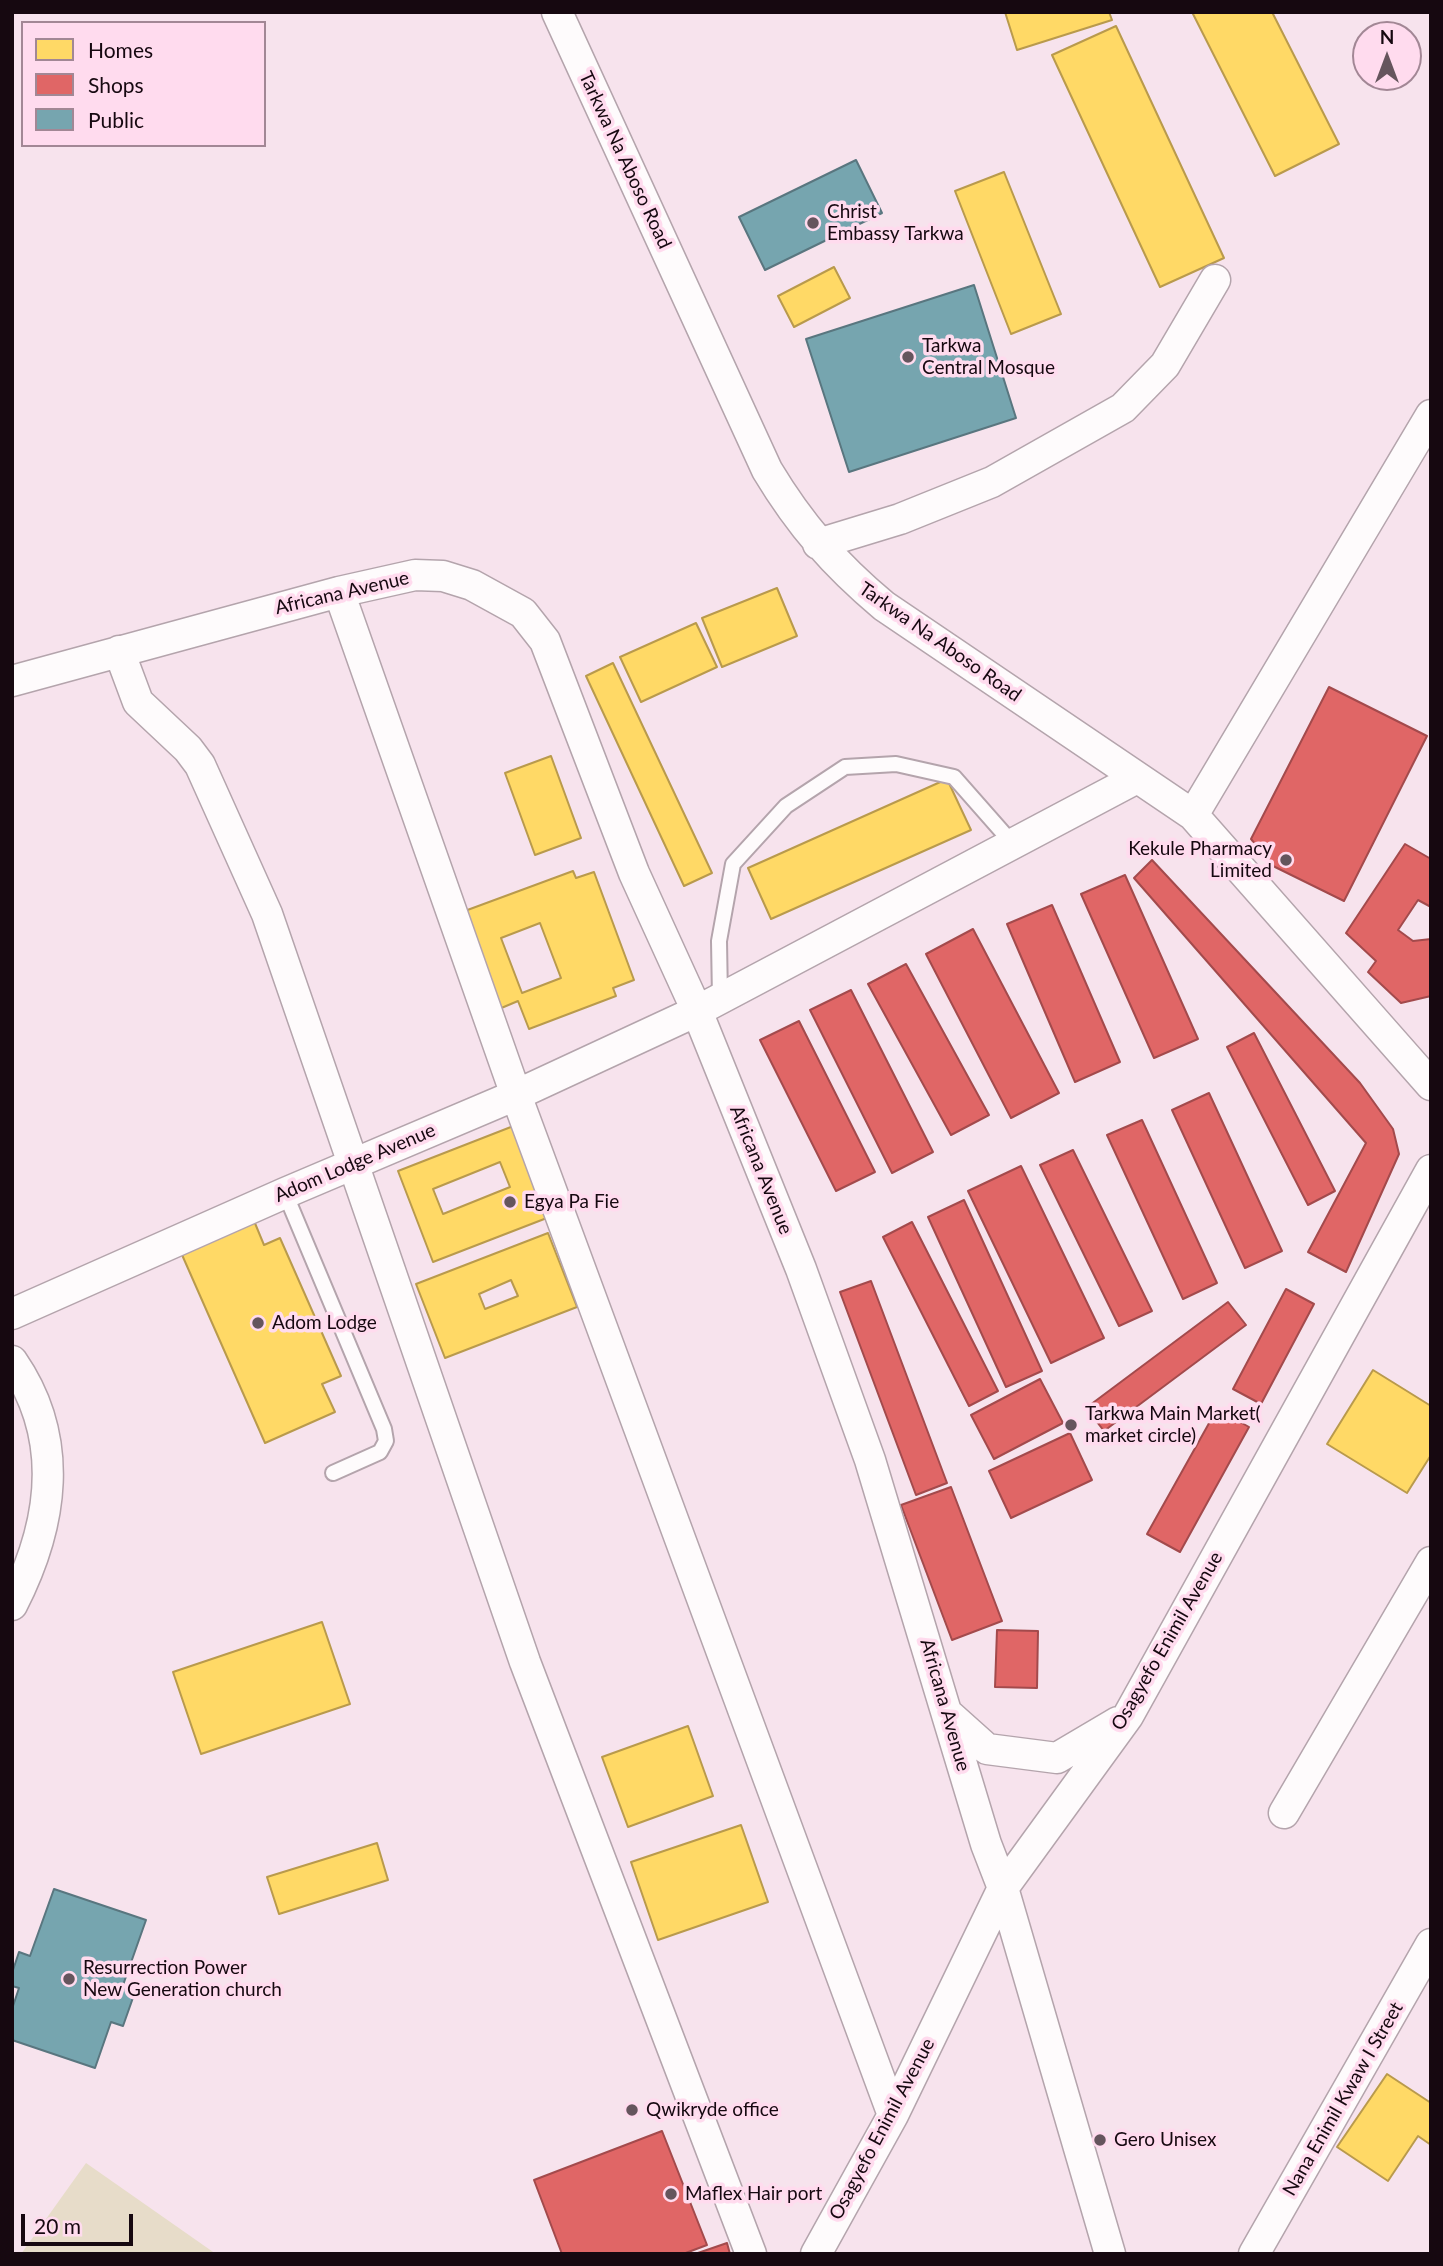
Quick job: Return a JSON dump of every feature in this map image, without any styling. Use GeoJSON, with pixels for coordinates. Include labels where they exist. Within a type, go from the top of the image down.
{"type":"FeatureCollection","features":[{"type":"Feature","properties":{"kind":"street","name":"Tarkwa Na Aboso Road"},"geometry":{"type":"LineString","coordinates":[[557,12],[767,470],[789,507],[818,544],[849,577],[884,606],[1193,815],[1431,1085]]}},
{"type":"Feature","properties":{"kind":"street"},"geometry":{"type":"LineString","coordinates":[[818,544],[900,519],[992,482],[1123,408],[1165,365],[1215,281]]}},
{"type":"Feature","properties":{"kind":"street"},"geometry":{"type":"LineString","coordinates":[[1193,815],[1431,415]]}},
{"type":"Feature","properties":{"kind":"street","name":"Africana Avenue"},"geometry":{"type":"LineString","coordinates":[[12,681],[339,592],[415,575],[443,576],[472,585],[523,614],[545,641],[634,873],[709,1004],[866,1447],[986,1844],[1003,1888],[1110,2254]]}},
{"type":"Feature","properties":{"kind":"street"},"geometry":{"type":"LineString","coordinates":[[339,592],[516,1094],[893,2115]]}},
{"type":"Feature","properties":{"kind":"street"},"geometry":{"type":"LineString","coordinates":[[119,651],[138,702],[188,749],[200,765],[267,914],[525,1662],[751,2254]]}},
{"type":"Feature","properties":{"kind":"street","name":"Adom Lodge Avenue"},"geometry":{"type":"LineString","coordinates":[[12,1314],[516,1094],[709,1004],[1137,778]]}},
{"type":"Feature","properties":{"kind":"street","name":"Osagyefo Enimil Avenue"},"geometry":{"type":"LineString","coordinates":[[816,2254],[893,2115],[1003,1888],[1128,1716],[1431,1170]]}},
{"type":"Feature","properties":{"kind":"street"},"geometry":{"type":"LineString","coordinates":[[12,1361],[28,1384],[47,1441],[48,1487],[41,1530],[23,1584],[12,1605]]}},
{"type":"Feature","properties":{"kind":"street"},"geometry":{"type":"LineString","coordinates":[[1284,1813],[1431,1562]]}},
{"type":"Feature","properties":{"kind":"street"},"geometry":{"type":"LineString","coordinates":[[949,1715],[987,1749],[1057,1758],[1128,1716]]}},
{"type":"Feature","properties":{"kind":"street","name":"Nana Enimil Kwaw I Street"},"geometry":{"type":"LineString","coordinates":[[1254,2254],[1431,1944]]}},
{"type":"Feature","properties":{"kind":"lane"},"geometry":{"type":"LineString","coordinates":[[709,1004],[733,864],[786,806],[845,767],[897,764],[954,777],[1013,844]]}},
{"type":"Feature","properties":{"kind":"lane"},"geometry":{"type":"LineString","coordinates":[[285,1193],[384,1429],[386,1440],[380,1452],[333,1473]]}},
{"type":"Feature","properties":{"kind":"shaded area"},"geometry":{"type":"Polygon","coordinates":[[[86,2163],[216,2254],[21,2254],[86,2163]]]}},
{"type":"Feature","properties":{"kind":"building: Homes"},"geometry":{"type":"Polygon","coordinates":[[[1005,12],[1109,12],[1112,20],[1017,50],[1005,12]]]}},
{"type":"Feature","properties":{"kind":"building: Homes"},"geometry":{"type":"Polygon","coordinates":[[[1192,12],[1272,12],[1339,144],[1275,176],[1192,12]]]}},
{"type":"Feature","properties":{"kind":"building: Homes"},"geometry":{"type":"Polygon","coordinates":[[[1116,26],[1224,258],[1160,287],[1052,55],[1116,26]]]}},
{"type":"Feature","properties":{"kind":"building: Homes"},"geometry":{"type":"Polygon","coordinates":[[[1004,172],[1061,314],[1011,334],[955,191],[1004,172]]]}},
{"type":"Feature","properties":{"kind":"building: Homes"},"geometry":{"type":"Polygon","coordinates":[[[834,267],[850,298],[794,327],[778,296],[834,267]]]}},
{"type":"Feature","properties":{"kind":"building: Homes"},"geometry":{"type":"Polygon","coordinates":[[[777,588],[797,636],[722,667],[702,618],[777,588]]]}},
{"type":"Feature","properties":{"kind":"building: Homes"},"geometry":{"type":"Polygon","coordinates":[[[696,623],[717,667],[641,702],[620,657],[696,623]]]}},
{"type":"Feature","properties":{"kind":"building: Homes"},"geometry":{"type":"Polygon","coordinates":[[[613,663],[712,873],[684,886],[586,676],[613,663]]]}},
{"type":"Feature","properties":{"kind":"building: Homes"},"geometry":{"type":"Polygon","coordinates":[[[551,756],[581,838],[535,855],[505,773],[551,756]]]}},
{"type":"Feature","properties":{"kind":"building: Homes"},"geometry":{"type":"Polygon","coordinates":[[[947,779],[971,830],[771,919],[748,868],[947,779]]]}},
{"type":"Feature","properties":{"kind":"building: Homes"},"geometry":{"type":"Polygon","coordinates":[[[573,871],[576,878],[594,872],[634,980],[613,988],[616,996],[529,1029],[518,1001],[499,1009],[462,912],[573,871]],[[540,923],[501,938],[522,993],[561,978],[540,923]]]}},
{"type":"Feature","properties":{"kind":"building: Homes","name":"Egya Pa Fie"},"geometry":{"type":"Polygon","coordinates":[[[516,1125],[552,1216],[433,1262],[398,1171],[516,1125]],[[500,1162],[433,1189],[443,1214],[510,1187],[500,1162]]]}},
{"type":"Feature","properties":{"kind":"building: Homes"},"geometry":{"type":"Polygon","coordinates":[[[252,1216],[264,1245],[280,1238],[341,1376],[322,1384],[335,1412],[265,1443],[179,1248],[252,1216]]]}},
{"type":"Feature","properties":{"kind":"building: Homes"},"geometry":{"type":"Polygon","coordinates":[[[548,1233],[577,1307],[445,1358],[416,1284],[548,1233]],[[511,1280],[479,1294],[485,1309],[518,1296],[511,1280]]]}},
{"type":"Feature","properties":{"kind":"building: Homes"},"geometry":{"type":"Polygon","coordinates":[[[1373,1370],[1431,1406],[1431,1455],[1407,1493],[1327,1444],[1373,1370]]]}},
{"type":"Feature","properties":{"kind":"building: Homes"},"geometry":{"type":"Polygon","coordinates":[[[322,1622],[350,1704],[201,1754],[173,1672],[322,1622]]]}},
{"type":"Feature","properties":{"kind":"building: Homes"},"geometry":{"type":"Polygon","coordinates":[[[688,1726],[713,1796],[628,1827],[602,1757],[688,1726]]]}},
{"type":"Feature","properties":{"kind":"building: Homes"},"geometry":{"type":"Polygon","coordinates":[[[741,1825],[768,1902],[658,1940],[631,1862],[741,1825]]]}},
{"type":"Feature","properties":{"kind":"building: Homes"},"geometry":{"type":"Polygon","coordinates":[[[377,1843],[388,1880],[279,1914],[267,1877],[377,1843]]]}},
{"type":"Feature","properties":{"kind":"building: Homes"},"geometry":{"type":"Polygon","coordinates":[[[1387,2074],[1431,2103],[1431,2145],[1418,2136],[1388,2181],[1337,2147],[1387,2074]]]}},
{"type":"Feature","properties":{"kind":"building: Shops"},"geometry":{"type":"Polygon","coordinates":[[[1329,687],[1427,736],[1344,901],[1273,866],[1251,839],[1329,687]]]}},
{"type":"Feature","properties":{"kind":"building: Shops"},"geometry":{"type":"Polygon","coordinates":[[[1405,844],[1431,859],[1431,907],[1418,900],[1398,930],[1413,941],[1431,939],[1431,996],[1401,1003],[1368,972],[1376,961],[1346,933],[1405,844]]]}},
{"type":"Feature","properties":{"kind":"building: Shops"},"geometry":{"type":"Polygon","coordinates":[[[1152,860],[1360,1083],[1393,1129],[1399,1154],[1346,1272],[1308,1252],[1366,1143],[1134,878],[1152,860]]]}},
{"type":"Feature","properties":{"kind":"building: Shops"},"geometry":{"type":"Polygon","coordinates":[[[1125,875],[1198,1039],[1154,1058],[1081,894],[1125,875]]]}},
{"type":"Feature","properties":{"kind":"building: Shops"},"geometry":{"type":"Polygon","coordinates":[[[1052,905],[1120,1062],[1075,1082],[1007,924],[1052,905]]]}},
{"type":"Feature","properties":{"kind":"building: Shops"},"geometry":{"type":"Polygon","coordinates":[[[973,929],[1059,1093],[1011,1118],[926,954],[973,929]]]}},
{"type":"Feature","properties":{"kind":"building: Shops"},"geometry":{"type":"Polygon","coordinates":[[[906,964],[989,1115],[951,1135],[868,984],[906,964]]]}},
{"type":"Feature","properties":{"kind":"building: Shops"},"geometry":{"type":"Polygon","coordinates":[[[851,990],[933,1152],[892,1173],[810,1010],[851,990]]]}},
{"type":"Feature","properties":{"kind":"building: Shops"},"geometry":{"type":"Polygon","coordinates":[[[799,1021],[875,1172],[836,1191],[760,1040],[799,1021]]]}},
{"type":"Feature","properties":{"kind":"building: Shops"},"geometry":{"type":"Polygon","coordinates":[[[1254,1033],[1335,1191],[1308,1205],[1227,1047],[1254,1033]]]}},
{"type":"Feature","properties":{"kind":"building: Shops"},"geometry":{"type":"Polygon","coordinates":[[[1209,1093],[1282,1251],[1245,1268],[1172,1110],[1209,1093]]]}},
{"type":"Feature","properties":{"kind":"building: Shops"},"geometry":{"type":"Polygon","coordinates":[[[1142,1120],[1217,1283],[1183,1299],[1107,1135],[1142,1120]]]}},
{"type":"Feature","properties":{"kind":"building: Shops"},"geometry":{"type":"Polygon","coordinates":[[[1073,1150],[1152,1311],[1119,1326],[1040,1165],[1073,1150]]]}},
{"type":"Feature","properties":{"kind":"building: Shops"},"geometry":{"type":"Polygon","coordinates":[[[1021,1166],[1104,1338],[1051,1363],[968,1191],[1021,1166]]]}},
{"type":"Feature","properties":{"kind":"building: Shops"},"geometry":{"type":"Polygon","coordinates":[[[964,1200],[1042,1371],[1006,1387],[928,1217],[964,1200]]]}},
{"type":"Feature","properties":{"kind":"building: Shops"},"geometry":{"type":"Polygon","coordinates":[[[912,1222],[998,1391],[969,1406],[883,1237],[912,1222]]]}},
{"type":"Feature","properties":{"kind":"building: Shops"},"geometry":{"type":"Polygon","coordinates":[[[871,1281],[947,1483],[916,1495],[840,1292],[871,1281]]]}},
{"type":"Feature","properties":{"kind":"building: Shops"},"geometry":{"type":"Polygon","coordinates":[[[1286,1289],[1314,1304],[1261,1404],[1233,1389],[1286,1289]]]}},
{"type":"Feature","properties":{"kind":"building: Shops"},"geometry":{"type":"Polygon","coordinates":[[[1228,1302],[1246,1325],[1104,1431],[1086,1408],[1228,1302]]]}},
{"type":"Feature","properties":{"kind":"building: Shops"},"geometry":{"type":"Polygon","coordinates":[[[1040,1379],[1063,1423],[994,1459],[971,1415],[1040,1379]]]}},
{"type":"Feature","properties":{"kind":"building: Shops"},"geometry":{"type":"Polygon","coordinates":[[[1217,1409],[1249,1427],[1180,1552],[1147,1534],[1217,1409]]]}},
{"type":"Feature","properties":{"kind":"building: Shops"},"geometry":{"type":"Polygon","coordinates":[[[1070,1433],[1092,1480],[1011,1518],[989,1471],[1070,1433]]]}},
{"type":"Feature","properties":{"kind":"building: Shops"},"geometry":{"type":"Polygon","coordinates":[[[951,1487],[1002,1621],[952,1640],[901,1505],[951,1487]]]}},
{"type":"Feature","properties":{"kind":"building: Shops"},"geometry":{"type":"Polygon","coordinates":[[[997,1630],[1038,1631],[1037,1688],[995,1687],[997,1630]]]}},
{"type":"Feature","properties":{"kind":"building: Shops"},"geometry":{"type":"Polygon","coordinates":[[[662,2131],[707,2245],[683,2254],[562,2254],[534,2180],[662,2131]]]}},
{"type":"Feature","properties":{"kind":"building: Shops"},"geometry":{"type":"Polygon","coordinates":[[[727,2243],[730,2254],[695,2254],[727,2243]]]}},
{"type":"Feature","properties":{"kind":"building: Public"},"geometry":{"type":"Polygon","coordinates":[[[856,160],[882,213],[765,270],[739,217],[856,160]]]}},
{"type":"Feature","properties":{"kind":"building: Public"},"geometry":{"type":"Polygon","coordinates":[[[974,285],[1016,418],[849,472],[806,339],[974,285]]]}},
{"type":"Feature","properties":{"kind":"building: Public","name":"Resurrection Power New Generation church"},"geometry":{"type":"Polygon","coordinates":[[[54,1889],[146,1920],[122,1988],[135,1992],[123,2026],[111,2022],[95,2068],[12,2040],[12,2009],[19,1988],[12,1986],[12,1973],[19,1952],[30,1956],[54,1889]]]}},
{"type":"Feature","properties":{"kind":"place","name":"Christ Embassy Tarkwa"},"geometry":{"type":"Point","coordinates":[813,223]}},
{"type":"Feature","properties":{"kind":"place","name":"Tarkwa Central Mosque"},"geometry":{"type":"Point","coordinates":[908,357]}},
{"type":"Feature","properties":{"kind":"place","name":"Kekule Pharmacy Limited"},"geometry":{"type":"Point","coordinates":[1286,860]}},
{"type":"Feature","properties":{"kind":"place","name":"Egya Pa Fie"},"geometry":{"type":"Point","coordinates":[510,1202]}},
{"type":"Feature","properties":{"kind":"place","name":"Adom Lodge"},"geometry":{"type":"Point","coordinates":[258,1323]}},
{"type":"Feature","properties":{"kind":"place","name":"Tarkwa Main Market( market circle)"},"geometry":{"type":"Point","coordinates":[1071,1425]}},
{"type":"Feature","properties":{"kind":"place","name":"Resurrection Power New Generation church"},"geometry":{"type":"Point","coordinates":[69,1979]}},
{"type":"Feature","properties":{"kind":"place","name":"Qwikryde office"},"geometry":{"type":"Point","coordinates":[632,2110]}},
{"type":"Feature","properties":{"kind":"place","name":"Gero Unisex"},"geometry":{"type":"Point","coordinates":[1100,2140]}},
{"type":"Feature","properties":{"kind":"place","name":"Maflex Hair port"},"geometry":{"type":"Point","coordinates":[671,2194]}}]}
